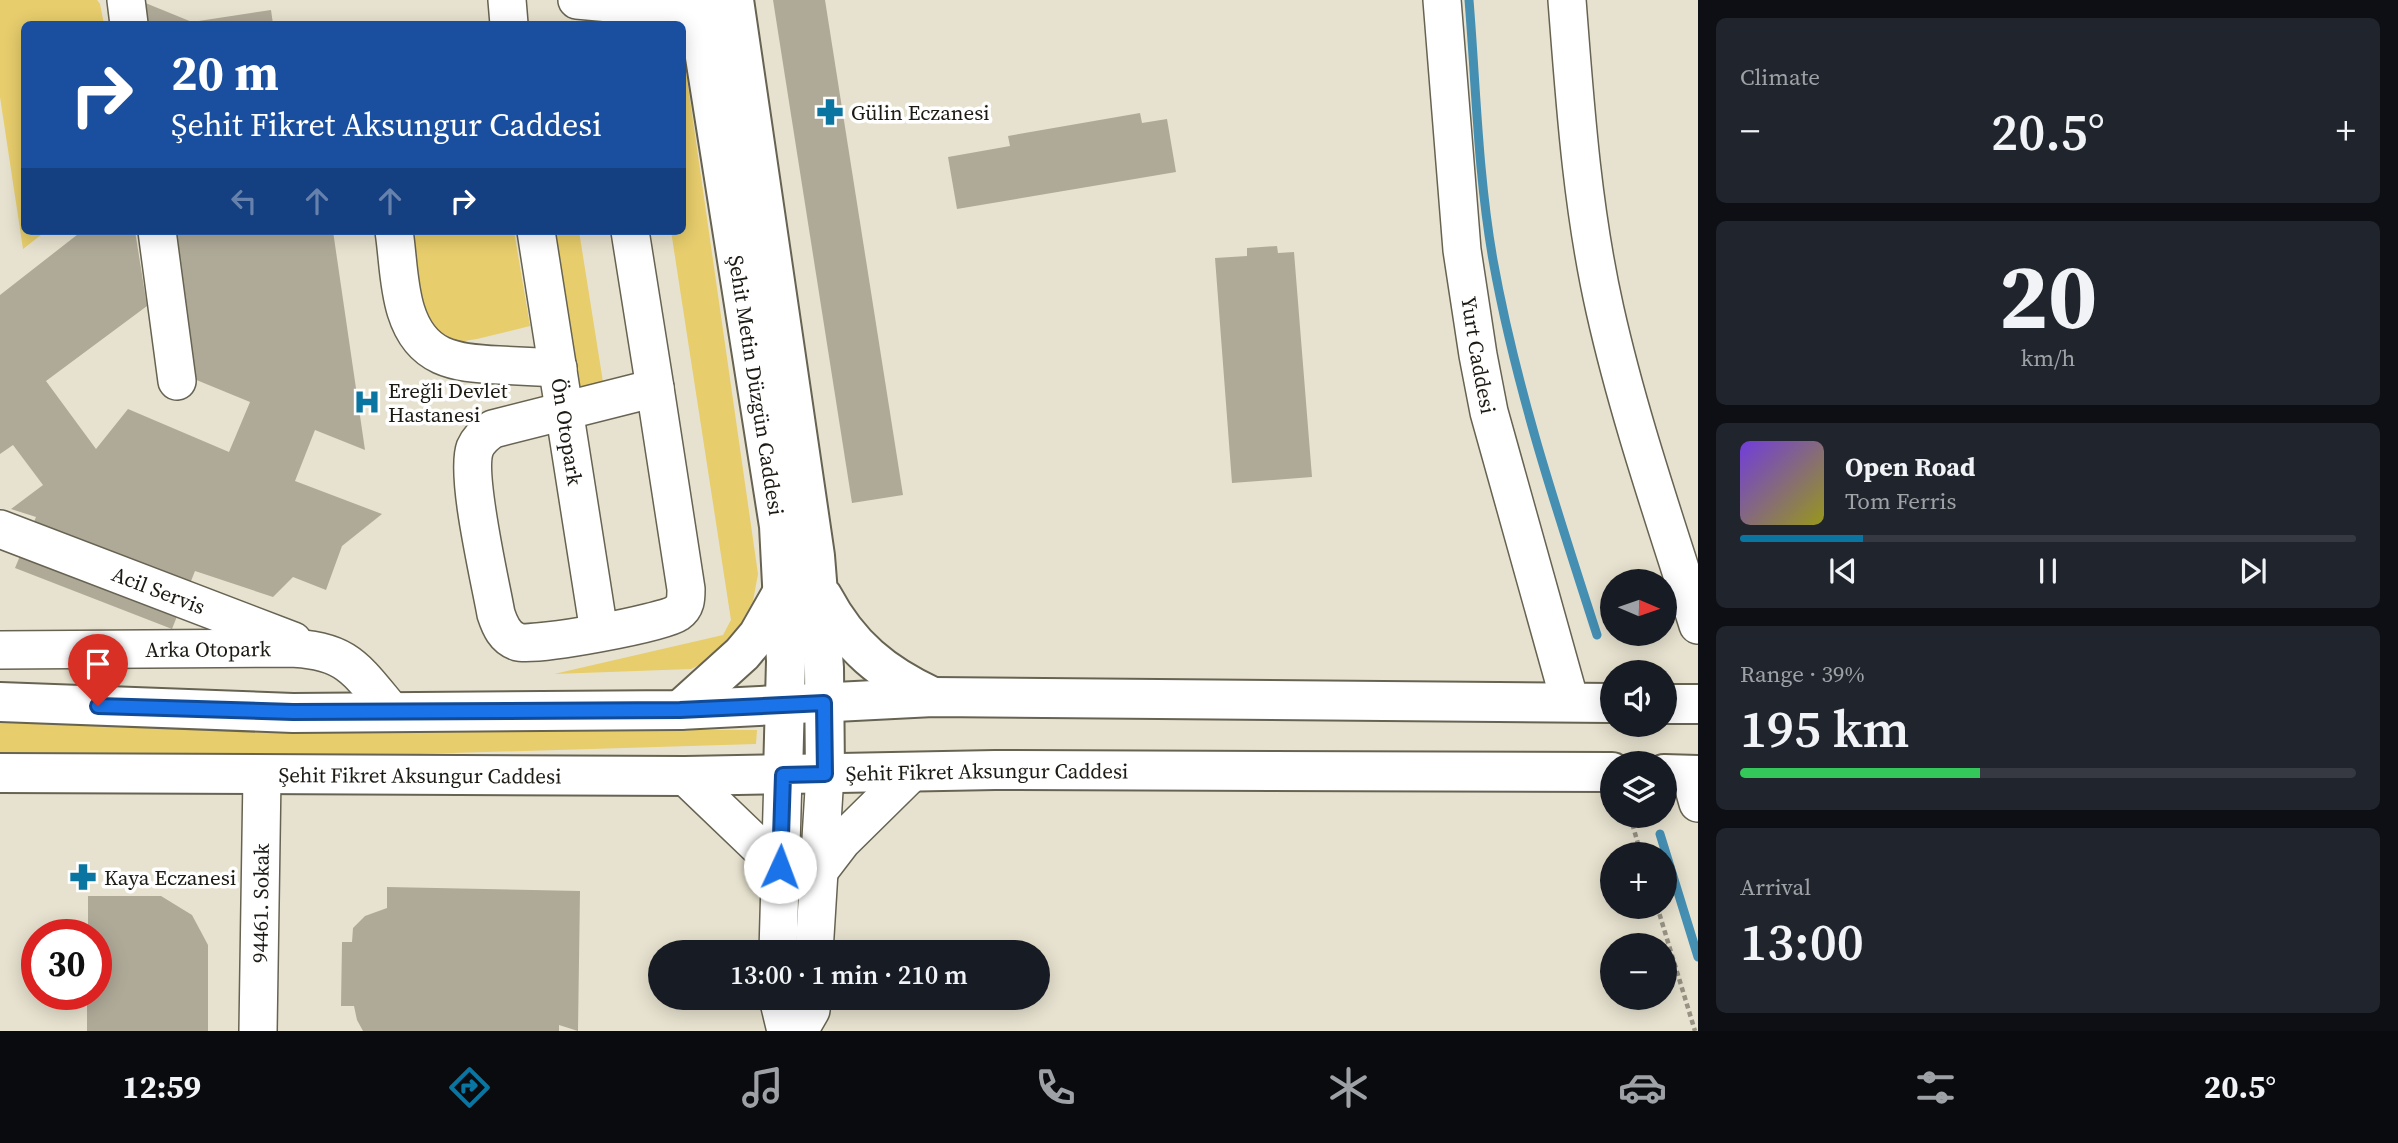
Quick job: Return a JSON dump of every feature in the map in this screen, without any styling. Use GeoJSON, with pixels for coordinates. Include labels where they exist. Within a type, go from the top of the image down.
{"type":"FeatureCollection","features":[{"type":"Feature","properties":{"kind":"main road","name":"Şehit Metin Düzgün Caddesi"},"geometry":{"type":"LineString","coordinates":[[734,0],[801,590],[786,705],[783,775]]}},
{"type":"Feature","properties":{"kind":"main road","name":"Şehit Metin Düzgün Caddesi"},"geometry":{"type":"LineString","coordinates":[[703,4],[779,526],[824,668],[825,774]]}},
{"type":"Feature","properties":{"kind":"main road"},"geometry":{"type":"LineString","coordinates":[[680,710],[742,654],[801,590],[835,621],[865,654],[907,685],[933,697]]}},
{"type":"Feature","properties":{"kind":"main road"},"geometry":{"type":"LineString","coordinates":[[0,702],[293,712],[393,712],[680,710],[933,697],[1600,702]]}},
{"type":"Feature","properties":{"kind":"main road"},"geometry":{"type":"LineString","coordinates":[[1677,704],[1698,704]]}},
{"type":"Feature","properties":{"kind":"main road","name":"Şehit Fikret Aksungur Caddesi"},"geometry":{"type":"LineString","coordinates":[[0,773],[685,776],[912,772],[1600,771]]}},
{"type":"Feature","properties":{"kind":"street"},"geometry":{"type":"LineString","coordinates":[[126,0],[129,21]]}},
{"type":"Feature","properties":{"kind":"street"},"geometry":{"type":"LineString","coordinates":[[507,0],[509,21]]}},
{"type":"Feature","properties":{"kind":"street"},"geometry":{"type":"LineString","coordinates":[[578,0],[703,4]]}},
{"type":"Feature","properties":{"kind":"street","name":"Yurt Caddesi"},"geometry":{"type":"LineString","coordinates":[[1442,0],[1462,250],[1478,355],[1489,412],[1570,702]]}},
{"type":"Feature","properties":{"kind":"street"},"geometry":{"type":"LineString","coordinates":[[1566,0],[1590,231],[1605,309],[1636,430],[1698,625]]}},
{"type":"Feature","properties":{"kind":"street"},"geometry":{"type":"LineString","coordinates":[[158,235],[177,381]]}},
{"type":"Feature","properties":{"kind":"street"},"geometry":{"type":"LineString","coordinates":[[395,235],[405,308],[412,327],[435,353],[449,360],[470,364],[558,368]]}},
{"type":"Feature","properties":{"kind":"street","name":"Ön Otopark"},"geometry":{"type":"LineString","coordinates":[[537,235],[599,632]]}},
{"type":"Feature","properties":{"kind":"street"},"geometry":{"type":"LineString","coordinates":[[631,235],[655,388],[686,589],[686,603],[679,612],[664,619],[599,632],[520,643],[510,638],[502,629],[496,614],[475,491],[472,463],[475,447],[482,437],[493,429],[655,388]]}},
{"type":"Feature","properties":{"kind":"street","name":"Acil Servis"},"geometry":{"type":"LineString","coordinates":[[0,529],[317,650]]}},
{"type":"Feature","properties":{"kind":"street","name":"Arka Otopark"},"geometry":{"type":"LineString","coordinates":[[0,650],[317,650],[336,655],[352,664],[393,712]]}},
{"type":"Feature","properties":{"kind":"street"},"geometry":{"type":"LineString","coordinates":[[819,871],[842,841],[912,772]]}},
{"type":"Feature","properties":{"kind":"street"},"geometry":{"type":"LineString","coordinates":[[815,940],[825,774]]}},
{"type":"Feature","properties":{"kind":"street"},"geometry":{"type":"LineString","coordinates":[[778,940],[783,775]]}},
{"type":"Feature","properties":{"kind":"street","name":"94461. Sokak"},"geometry":{"type":"LineString","coordinates":[[258,1031],[262,776]]}},
{"type":"Feature","properties":{"kind":"street"},"geometry":{"type":"LineString","coordinates":[[685,776],[780,867]]}},
{"type":"Feature","properties":{"kind":"street"},"geometry":{"type":"LineString","coordinates":[[781,1010],[786,1031]]}},
{"type":"Feature","properties":{"kind":"street"},"geometry":{"type":"LineString","coordinates":[[799,1031],[811,1010]]}},
{"type":"Feature","properties":{"kind":"path"},"geometry":{"type":"LineString","coordinates":[[1661,919],[1695,1031]]}},
{"type":"Feature","properties":{"kind":"shaded area"},"geometry":{"type":"Polygon","coordinates":[[[0,0],[97,0],[103,21],[21,21],[21,235],[41,235],[23,249],[0,97],[0,0]]]}},
{"type":"Feature","properties":{"kind":"shaded area"},"geometry":{"type":"Polygon","coordinates":[[[686,72],[758,574],[753,601],[738,628],[715,657],[691,669],[554,674],[723,635],[731,620],[672,235],[686,235],[686,72]]]}},
{"type":"Feature","properties":{"kind":"shaded area"},"geometry":{"type":"Polygon","coordinates":[[[412,235],[515,235],[530,326],[458,342],[442,338],[424,318],[412,235]]]}},
{"type":"Feature","properties":{"kind":"shaded area"},"geometry":{"type":"Polygon","coordinates":[[[556,235],[580,235],[603,382],[579,390],[556,235]]]}},
{"type":"Feature","properties":{"kind":"shaded area"},"geometry":{"type":"Polygon","coordinates":[[[0,720],[204,729],[757,730],[756,744],[353,756],[0,753],[0,720]]]}},
{"type":"Feature","properties":{"kind":"building"},"geometry":{"type":"Polygon","coordinates":[[[773,0],[825,0],[903,495],[852,503],[773,0]]]}},
{"type":"Feature","properties":{"kind":"building"},"geometry":{"type":"Polygon","coordinates":[[[143,2],[190,21],[146,21],[143,2]]]}},
{"type":"Feature","properties":{"kind":"building"},"geometry":{"type":"Polygon","coordinates":[[[271,10],[273,21],[199,21],[271,10]]]}},
{"type":"Feature","properties":{"kind":"building"},"geometry":{"type":"Polygon","coordinates":[[[1140,113],[1142,123],[1167,119],[1176,172],[957,209],[948,157],[1010,146],[1008,136],[1140,113]]]}},
{"type":"Feature","properties":{"kind":"building","name":"Ereğli Devlet Hastanesi"},"geometry":{"type":"Polygon","coordinates":[[[77,235],[136,235],[147,306],[46,381],[96,449],[128,409],[229,452],[250,402],[194,379],[175,235],[334,235],[365,450],[315,430],[295,481],[382,514],[342,546],[326,590],[293,577],[273,597],[195,571],[172,629],[15,568],[36,517],[11,509],[43,485],[13,445],[0,454],[0,295],[77,235]]]}},
{"type":"Feature","properties":{"kind":"building"},"geometry":{"type":"Polygon","coordinates":[[[1277,246],[1278,253],[1294,252],[1312,477],[1232,483],[1215,258],[1247,256],[1247,248],[1277,246]]]}},
{"type":"Feature","properties":{"kind":"building"},"geometry":{"type":"Polygon","coordinates":[[[387,887],[580,891],[578,1031],[559,1025],[559,1031],[363,1031],[354,1006],[341,1006],[342,942],[352,942],[353,928],[365,916],[387,908],[387,887]]]}},
{"type":"Feature","properties":{"kind":"building"},"geometry":{"type":"Polygon","coordinates":[[[88,896],[161,896],[192,915],[208,945],[208,1031],[87,1031],[87,1010],[112,1010],[112,919],[88,919],[88,896]]]}},
{"type":"Feature","properties":{"kind":"waterway"},"geometry":{"type":"LineString","coordinates":[[1469,0],[1484,196],[1502,308],[1525,402],[1597,635]]}},
{"type":"Feature","properties":{"kind":"waterway"},"geometry":{"type":"LineString","coordinates":[[1660,834],[1698,957]]}},
{"type":"Feature","properties":{"kind":"place","name":"Gülin Eczanesi"},"geometry":{"type":"Point","coordinates":[830,112]}},
{"type":"Feature","properties":{"kind":"place","name":"Ereğli Devlet Hastanesi"},"geometry":{"type":"Point","coordinates":[367,402]}},
{"type":"Feature","properties":{"kind":"place","name":"Kaya Eczanesi"},"geometry":{"type":"Point","coordinates":[83,877]}},
{"type":"Feature","properties":{"kind":"route"},"geometry":{"type":"LineString","coordinates":[[98,706],[293,712],[680,710],[824,703],[825,774],[783,775],[780,867]]}}]}
